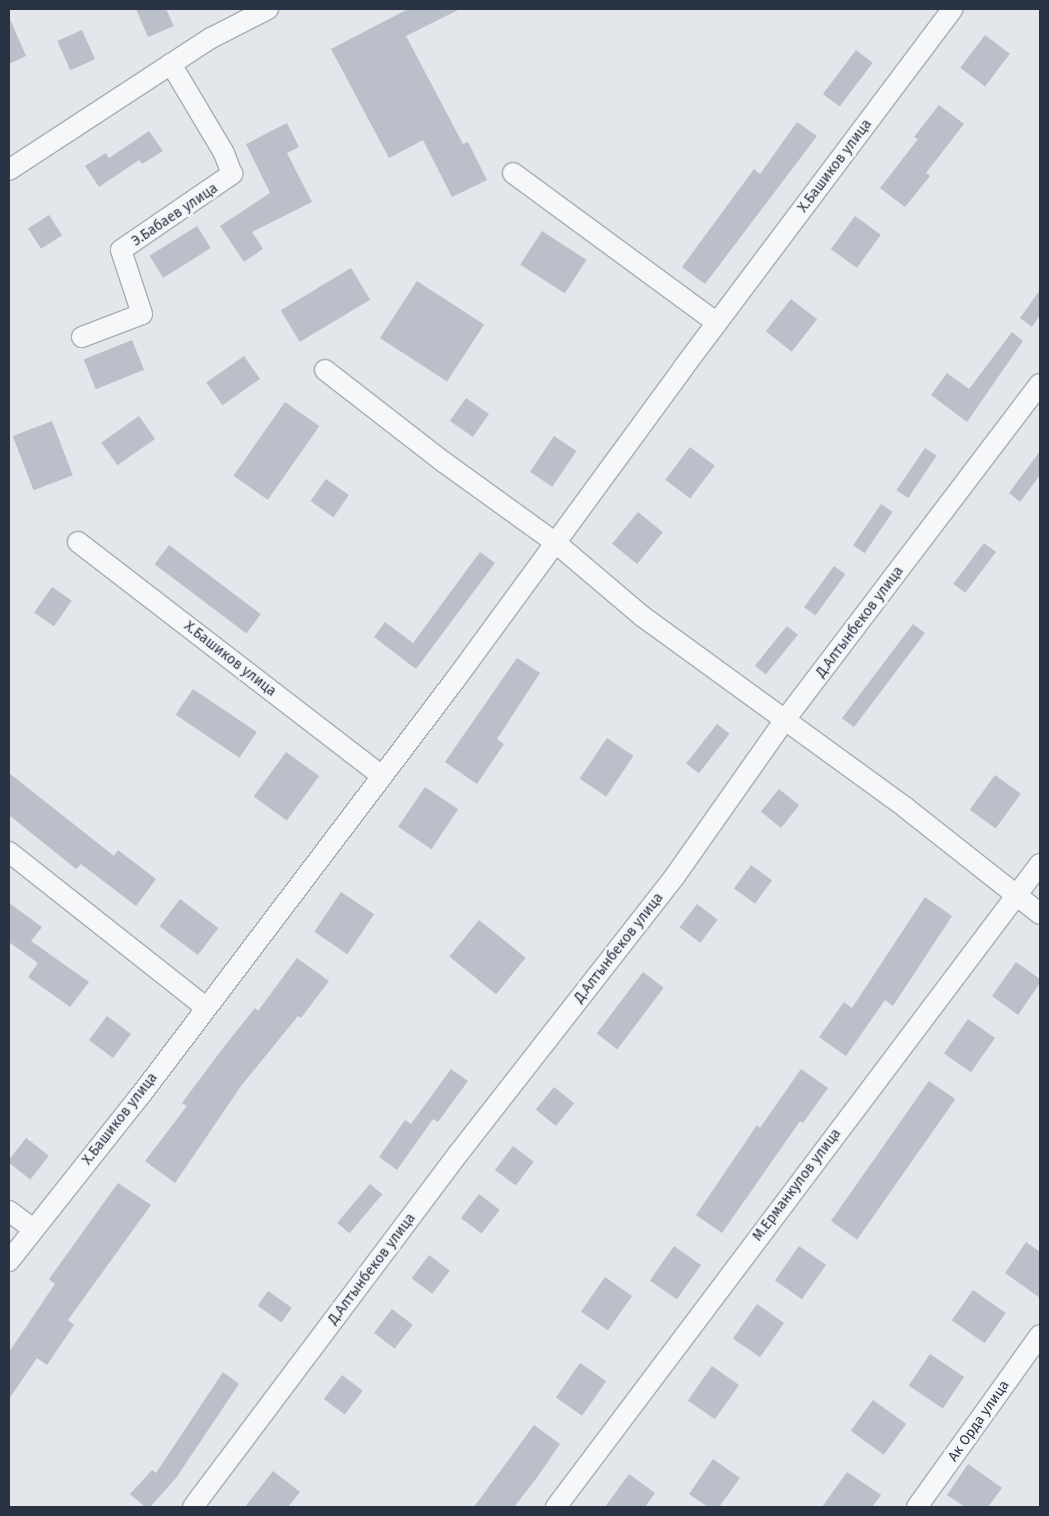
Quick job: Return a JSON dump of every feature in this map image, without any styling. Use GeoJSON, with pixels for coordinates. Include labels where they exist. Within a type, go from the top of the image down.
{"type":"FeatureCollection","features":[{"type":"Feature","properties":{"kind":"street"},"geometry":{"type":"LineString","coordinates":[[9,170],[171,64],[268,9]]}},
{"type":"Feature","properties":{"kind":"street","name":"Х.Башиков улица"},"geometry":{"type":"LineString","coordinates":[[9,1261],[140,1096],[204,1006],[382,776],[556,544],[717,323],[953,9]]}},
{"type":"Feature","properties":{"kind":"street","name":"Э.Бабаев улица"},"geometry":{"type":"LineString","coordinates":[[82,338],[142,314],[121,250],[232,174],[224,153],[171,64]]}},
{"type":"Feature","properties":{"kind":"street"},"geometry":{"type":"LineString","coordinates":[[513,173],[717,323]]}},
{"type":"Feature","properties":{"kind":"street"},"geometry":{"type":"LineString","coordinates":[[325,370],[445,463],[556,544],[642,616],[906,808],[1040,914]]}},
{"type":"Feature","properties":{"kind":"street","name":"Д.Алтынбеков улица"},"geometry":{"type":"LineString","coordinates":[[193,1507],[458,1154],[675,876],[784,721],[1040,384]]}},
{"type":"Feature","properties":{"kind":"street","name":"Х.Башиков улица"},"geometry":{"type":"LineString","coordinates":[[78,542],[382,776]]}},
{"type":"Feature","properties":{"kind":"street"},"geometry":{"type":"LineString","coordinates":[[9,852],[204,1006]]}},
{"type":"Feature","properties":{"kind":"street","name":"М.Ерманкулов улица"},"geometry":{"type":"LineString","coordinates":[[556,1507],[1040,864]]}},
{"type":"Feature","properties":{"kind":"street"},"geometry":{"type":"LineString","coordinates":[[9,1211],[33,1229]]}},
{"type":"Feature","properties":{"kind":"street","name":"Ак Орда улица"},"geometry":{"type":"LineString","coordinates":[[917,1507],[1040,1335]]}},
{"type":"Feature","properties":{"kind":"building"},"geometry":{"type":"Polygon","coordinates":[[[136,9],[166,9],[174,26],[148,37],[136,9]]]}},
{"type":"Feature","properties":{"kind":"building"},"geometry":{"type":"Polygon","coordinates":[[[408,9],[460,9],[406,36],[463,144],[468,142],[487,180],[452,197],[423,140],[389,158],[331,49],[408,9]]]}},
{"type":"Feature","properties":{"kind":"building"},"geometry":{"type":"Polygon","coordinates":[[[9,17],[26,56],[9,64],[9,17]]]}},
{"type":"Feature","properties":{"kind":"building"},"geometry":{"type":"Polygon","coordinates":[[[82,30],[95,59],[70,70],[57,41],[82,30]]]}},
{"type":"Feature","properties":{"kind":"building"},"geometry":{"type":"Polygon","coordinates":[[[985,35],[1010,54],[985,86],[960,68],[985,35]]]}},
{"type":"Feature","properties":{"kind":"building"},"geometry":{"type":"Polygon","coordinates":[[[856,50],[873,63],[840,107],[823,94],[856,50]]]}},
{"type":"Feature","properties":{"kind":"building"},"geometry":{"type":"Polygon","coordinates":[[[939,105],[964,124],[926,173],[930,176],[905,207],[880,188],[918,139],[914,137],[939,105]]]}},
{"type":"Feature","properties":{"kind":"building"},"geometry":{"type":"Polygon","coordinates":[[[797,122],[817,136],[705,284],[682,267],[754,169],[760,174],[797,122]]]}},
{"type":"Feature","properties":{"kind":"building"},"geometry":{"type":"Polygon","coordinates":[[[287,123],[299,147],[287,153],[312,202],[252,232],[263,249],[244,262],[220,226],[270,193],[246,144],[287,123]]]}},
{"type":"Feature","properties":{"kind":"building"},"geometry":{"type":"Polygon","coordinates":[[[149,131],[163,151],[142,164],[139,160],[99,187],[85,166],[106,153],[109,158],[149,131]]]}},
{"type":"Feature","properties":{"kind":"building"},"geometry":{"type":"Polygon","coordinates":[[[49,215],[62,235],[41,249],[28,229],[49,215]]]}},
{"type":"Feature","properties":{"kind":"building"},"geometry":{"type":"Polygon","coordinates":[[[855,216],[881,235],[857,268],[831,249],[855,216]]]}},
{"type":"Feature","properties":{"kind":"building"},"geometry":{"type":"Polygon","coordinates":[[[197,226],[211,248],[163,278],[150,256],[197,226]]]}},
{"type":"Feature","properties":{"kind":"building"},"geometry":{"type":"Polygon","coordinates":[[[542,231],[586,260],[565,293],[520,265],[542,231]]]}},
{"type":"Feature","properties":{"kind":"building"},"geometry":{"type":"Polygon","coordinates":[[[351,268],[370,300],[300,342],[281,310],[351,268]]]}},
{"type":"Feature","properties":{"kind":"building"},"geometry":{"type":"Polygon","coordinates":[[[417,281],[484,325],[447,382],[380,338],[417,281]]]}},
{"type":"Feature","properties":{"kind":"building"},"geometry":{"type":"Polygon","coordinates":[[[1040,290],[1040,315],[1032,327],[1020,318],[1040,290]]]}},
{"type":"Feature","properties":{"kind":"building"},"geometry":{"type":"Polygon","coordinates":[[[791,299],[817,319],[792,352],[766,331],[791,299]]]}},
{"type":"Feature","properties":{"kind":"building"},"geometry":{"type":"Polygon","coordinates":[[[1012,332],[1023,341],[967,422],[931,395],[947,373],[969,389],[1012,332]]]}},
{"type":"Feature","properties":{"kind":"building"},"geometry":{"type":"Polygon","coordinates":[[[132,340],[144,370],[96,389],[84,359],[132,340]]]}},
{"type":"Feature","properties":{"kind":"building"},"geometry":{"type":"Polygon","coordinates":[[[244,356],[260,379],[222,405],[206,382],[244,356]]]}},
{"type":"Feature","properties":{"kind":"building"},"geometry":{"type":"Polygon","coordinates":[[[466,398],[489,414],[473,437],[450,421],[466,398]]]}},
{"type":"Feature","properties":{"kind":"building"},"geometry":{"type":"Polygon","coordinates":[[[285,402],[319,426],[268,500],[233,476],[285,402]]]}},
{"type":"Feature","properties":{"kind":"building"},"geometry":{"type":"Polygon","coordinates":[[[139,416],[155,439],[117,465],[101,442],[139,416]]]}},
{"type":"Feature","properties":{"kind":"building"},"geometry":{"type":"Polygon","coordinates":[[[52,421],[73,475],[34,490],[13,436],[52,421]]]}},
{"type":"Feature","properties":{"kind":"building"},"geometry":{"type":"Polygon","coordinates":[[[554,436],[576,451],[552,487],[530,472],[554,436]]]}},
{"type":"Feature","properties":{"kind":"building"},"geometry":{"type":"Polygon","coordinates":[[[690,447],[715,466],[690,498],[665,480],[690,447]]]}},
{"type":"Feature","properties":{"kind":"building"},"geometry":{"type":"Polygon","coordinates":[[[925,448],[937,456],[908,498],[896,490],[925,448]]]}},
{"type":"Feature","properties":{"kind":"building"},"geometry":{"type":"Polygon","coordinates":[[[1040,451],[1040,475],[1020,502],[1009,493],[1040,451]]]}},
{"type":"Feature","properties":{"kind":"building"},"geometry":{"type":"Polygon","coordinates":[[[326,479],[349,495],[333,517],[311,501],[326,479]]]}},
{"type":"Feature","properties":{"kind":"building"},"geometry":{"type":"Polygon","coordinates":[[[881,504],[893,512],[865,553],[853,545],[881,504]]]}},
{"type":"Feature","properties":{"kind":"building"},"geometry":{"type":"Polygon","coordinates":[[[638,512],[663,532],[637,564],[612,544],[638,512]]]}},
{"type":"Feature","properties":{"kind":"building"},"geometry":{"type":"Polygon","coordinates":[[[984,543],[996,552],[965,593],[953,584],[984,543]]]}},
{"type":"Feature","properties":{"kind":"building"},"geometry":{"type":"Polygon","coordinates":[[[169,545],[261,614],[246,633],[155,564],[169,545]]]}},
{"type":"Feature","properties":{"kind":"building"},"geometry":{"type":"Polygon","coordinates":[[[480,552],[495,563],[416,669],[374,637],[385,622],[413,643],[480,552]]]}},
{"type":"Feature","properties":{"kind":"building"},"geometry":{"type":"Polygon","coordinates":[[[834,566],[845,574],[815,615],[804,607],[834,566]]]}},
{"type":"Feature","properties":{"kind":"building"},"geometry":{"type":"Polygon","coordinates":[[[52,587],[72,601],[54,626],[34,612],[52,587]]]}},
{"type":"Feature","properties":{"kind":"building"},"geometry":{"type":"Polygon","coordinates":[[[913,624],[925,633],[854,727],[842,718],[913,624]]]}},
{"type":"Feature","properties":{"kind":"building"},"geometry":{"type":"Polygon","coordinates":[[[787,626],[798,635],[766,674],[755,666],[787,626]]]}},
{"type":"Feature","properties":{"kind":"building"},"geometry":{"type":"Polygon","coordinates":[[[517,658],[540,673],[497,739],[504,744],[477,784],[445,762],[517,658]]]}},
{"type":"Feature","properties":{"kind":"building"},"geometry":{"type":"Polygon","coordinates":[[[193,689],[257,732],[240,758],[176,715],[193,689]]]}},
{"type":"Feature","properties":{"kind":"building"},"geometry":{"type":"Polygon","coordinates":[[[717,724],[730,734],[699,773],[686,763],[717,724]]]}},
{"type":"Feature","properties":{"kind":"building"},"geometry":{"type":"Polygon","coordinates":[[[607,738],[634,756],[606,797],[580,779],[607,738]]]}},
{"type":"Feature","properties":{"kind":"building"},"geometry":{"type":"Polygon","coordinates":[[[286,752],[319,776],[287,821],[254,796],[286,752]]]}},
{"type":"Feature","properties":{"kind":"building"},"geometry":{"type":"Polygon","coordinates":[[[9,773],[114,856],[118,850],[156,879],[136,906],[81,864],[76,869],[9,815],[9,773]]]}},
{"type":"Feature","properties":{"kind":"building"},"geometry":{"type":"Polygon","coordinates":[[[995,775],[1021,794],[996,829],[970,810],[995,775]]]}},
{"type":"Feature","properties":{"kind":"building"},"geometry":{"type":"Polygon","coordinates":[[[425,787],[458,809],[431,849],[398,827],[425,787]]]}},
{"type":"Feature","properties":{"kind":"building"},"geometry":{"type":"Polygon","coordinates":[[[779,789],[799,805],[781,828],[761,812],[779,789]]]}},
{"type":"Feature","properties":{"kind":"building"},"geometry":{"type":"Polygon","coordinates":[[[751,865],[772,880],[755,904],[734,888],[751,865]]]}},
{"type":"Feature","properties":{"kind":"building"},"geometry":{"type":"Polygon","coordinates":[[[341,892],[374,914],[347,954],[314,932],[341,892]]]}},
{"type":"Feature","properties":{"kind":"building"},"geometry":{"type":"Polygon","coordinates":[[[925,897],[952,916],[893,1006],[885,1000],[846,1056],[819,1037],[844,1002],[852,1008],[925,897]]]}},
{"type":"Feature","properties":{"kind":"building"},"geometry":{"type":"Polygon","coordinates":[[[180,899],[218,928],[198,955],[160,926],[180,899]]]}},
{"type":"Feature","properties":{"kind":"building"},"geometry":{"type":"Polygon","coordinates":[[[9,903],[42,927],[31,941],[89,982],[70,1007],[28,977],[38,963],[9,942],[9,903]]]}},
{"type":"Feature","properties":{"kind":"building"},"geometry":{"type":"Polygon","coordinates":[[[697,904],[718,920],[700,943],[680,927],[697,904]]]}},
{"type":"Feature","properties":{"kind":"building"},"geometry":{"type":"Polygon","coordinates":[[[479,920],[526,958],[496,994],[449,957],[479,920]]]}},
{"type":"Feature","properties":{"kind":"building"},"geometry":{"type":"Polygon","coordinates":[[[297,958],[329,981],[301,1018],[298,1016],[241,1086],[175,1183],[145,1161],[187,1106],[182,1103],[223,1048],[255,1008],[258,1011],[297,958]]]}},
{"type":"Feature","properties":{"kind":"building"},"geometry":{"type":"Polygon","coordinates":[[[1016,962],[1040,979],[1040,983],[1018,1015],[992,996],[1016,962]]]}},
{"type":"Feature","properties":{"kind":"building"},"geometry":{"type":"Polygon","coordinates":[[[643,972],[664,988],[617,1049],[597,1033],[643,972]]]}},
{"type":"Feature","properties":{"kind":"building"},"geometry":{"type":"Polygon","coordinates":[[[107,1016],[131,1034],[113,1058],[89,1040],[107,1016]]]}},
{"type":"Feature","properties":{"kind":"building"},"geometry":{"type":"Polygon","coordinates":[[[968,1019],[995,1038],[971,1072],[944,1053],[968,1019]]]}},
{"type":"Feature","properties":{"kind":"building"},"geometry":{"type":"Polygon","coordinates":[[[451,1069],[468,1081],[438,1122],[433,1119],[397,1170],[379,1157],[405,1120],[411,1124],[451,1069]]]}},
{"type":"Feature","properties":{"kind":"building"},"geometry":{"type":"Polygon","coordinates":[[[801,1069],[828,1088],[803,1123],[800,1121],[722,1233],[696,1215],[757,1125],[760,1128],[801,1069]]]}},
{"type":"Feature","properties":{"kind":"building"},"geometry":{"type":"Polygon","coordinates":[[[929,1081],[955,1099],[857,1239],[831,1221],[929,1081]]]}},
{"type":"Feature","properties":{"kind":"building"},"geometry":{"type":"Polygon","coordinates":[[[554,1087],[574,1103],[556,1126],[536,1110],[554,1087]]]}},
{"type":"Feature","properties":{"kind":"building"},"geometry":{"type":"Polygon","coordinates":[[[26,1138],[49,1156],[30,1179],[9,1163],[9,1160],[26,1138]]]}},
{"type":"Feature","properties":{"kind":"building"},"geometry":{"type":"Polygon","coordinates":[[[513,1146],[534,1162],[516,1186],[495,1170],[513,1146]]]}},
{"type":"Feature","properties":{"kind":"building"},"geometry":{"type":"Polygon","coordinates":[[[118,1183],[151,1205],[68,1320],[74,1325],[47,1365],[37,1358],[9,1399],[9,1352],[55,1284],[49,1279],[118,1183]]]}},
{"type":"Feature","properties":{"kind":"building"},"geometry":{"type":"Polygon","coordinates":[[[370,1184],[382,1194],[349,1233],[337,1223],[370,1184]]]}},
{"type":"Feature","properties":{"kind":"building"},"geometry":{"type":"Polygon","coordinates":[[[479,1194],[500,1210],[482,1234],[461,1218],[479,1194]]]}},
{"type":"Feature","properties":{"kind":"building"},"geometry":{"type":"Polygon","coordinates":[[[1026,1242],[1040,1252],[1040,1298],[1005,1273],[1026,1242]]]}},
{"type":"Feature","properties":{"kind":"building"},"geometry":{"type":"Polygon","coordinates":[[[674,1246],[701,1265],[677,1299],[650,1280],[674,1246]]]}},
{"type":"Feature","properties":{"kind":"building"},"geometry":{"type":"Polygon","coordinates":[[[799,1246],[826,1265],[802,1299],[775,1280],[799,1246]]]}},
{"type":"Feature","properties":{"kind":"building"},"geometry":{"type":"Polygon","coordinates":[[[429,1255],[450,1271],[432,1294],[412,1278],[429,1255]]]}},
{"type":"Feature","properties":{"kind":"building"},"geometry":{"type":"Polygon","coordinates":[[[605,1277],[632,1296],[608,1330],[581,1311],[605,1277]]]}},
{"type":"Feature","properties":{"kind":"building"},"geometry":{"type":"Polygon","coordinates":[[[973,1290],[1006,1313],[985,1343],[952,1320],[973,1290]]]}},
{"type":"Feature","properties":{"kind":"building"},"geometry":{"type":"Polygon","coordinates":[[[268,1291],[292,1308],[281,1322],[258,1306],[268,1291]]]}},
{"type":"Feature","properties":{"kind":"building"},"geometry":{"type":"Polygon","coordinates":[[[757,1304],[784,1323],[760,1357],[733,1338],[757,1304]]]}},
{"type":"Feature","properties":{"kind":"building"},"geometry":{"type":"Polygon","coordinates":[[[392,1309],[413,1325],[395,1349],[374,1333],[392,1309]]]}},
{"type":"Feature","properties":{"kind":"building"},"geometry":{"type":"Polygon","coordinates":[[[930,1354],[964,1377],[943,1408],[909,1386],[930,1354]]]}},
{"type":"Feature","properties":{"kind":"building"},"geometry":{"type":"Polygon","coordinates":[[[580,1363],[606,1381],[582,1416],[556,1397],[580,1363]]]}},
{"type":"Feature","properties":{"kind":"building"},"geometry":{"type":"Polygon","coordinates":[[[712,1366],[739,1385],[715,1419],[688,1400],[712,1366]]]}},
{"type":"Feature","properties":{"kind":"building"},"geometry":{"type":"Polygon","coordinates":[[[223,1372],[239,1384],[176,1478],[150,1507],[145,1507],[130,1494],[152,1470],[156,1473],[223,1372]]]}},
{"type":"Feature","properties":{"kind":"building"},"geometry":{"type":"Polygon","coordinates":[[[342,1375],[363,1391],[345,1415],[324,1399],[342,1375]]]}},
{"type":"Feature","properties":{"kind":"building"},"geometry":{"type":"Polygon","coordinates":[[[873,1400],[906,1424],[884,1455],[851,1431],[873,1400]]]}},
{"type":"Feature","properties":{"kind":"building"},"geometry":{"type":"Polygon","coordinates":[[[534,1425],[560,1444],[536,1479],[514,1507],[474,1507],[534,1425]]]}},
{"type":"Feature","properties":{"kind":"building"},"geometry":{"type":"Polygon","coordinates":[[[713,1459],[740,1478],[719,1507],[708,1507],[689,1494],[713,1459]]]}},
{"type":"Feature","properties":{"kind":"building"},"geometry":{"type":"Polygon","coordinates":[[[968,1464],[1002,1488],[988,1507],[965,1507],[947,1495],[968,1464]]]}},
{"type":"Feature","properties":{"kind":"building"},"geometry":{"type":"Polygon","coordinates":[[[273,1471],[300,1492],[288,1507],[245,1507],[273,1471]]]}},
{"type":"Feature","properties":{"kind":"building"},"geometry":{"type":"Polygon","coordinates":[[[847,1472],[881,1495],[872,1507],[822,1507],[847,1472]]]}},
{"type":"Feature","properties":{"kind":"building"},"geometry":{"type":"Polygon","coordinates":[[[629,1474],[655,1493],[645,1507],[605,1507],[629,1474]]]}}]}
